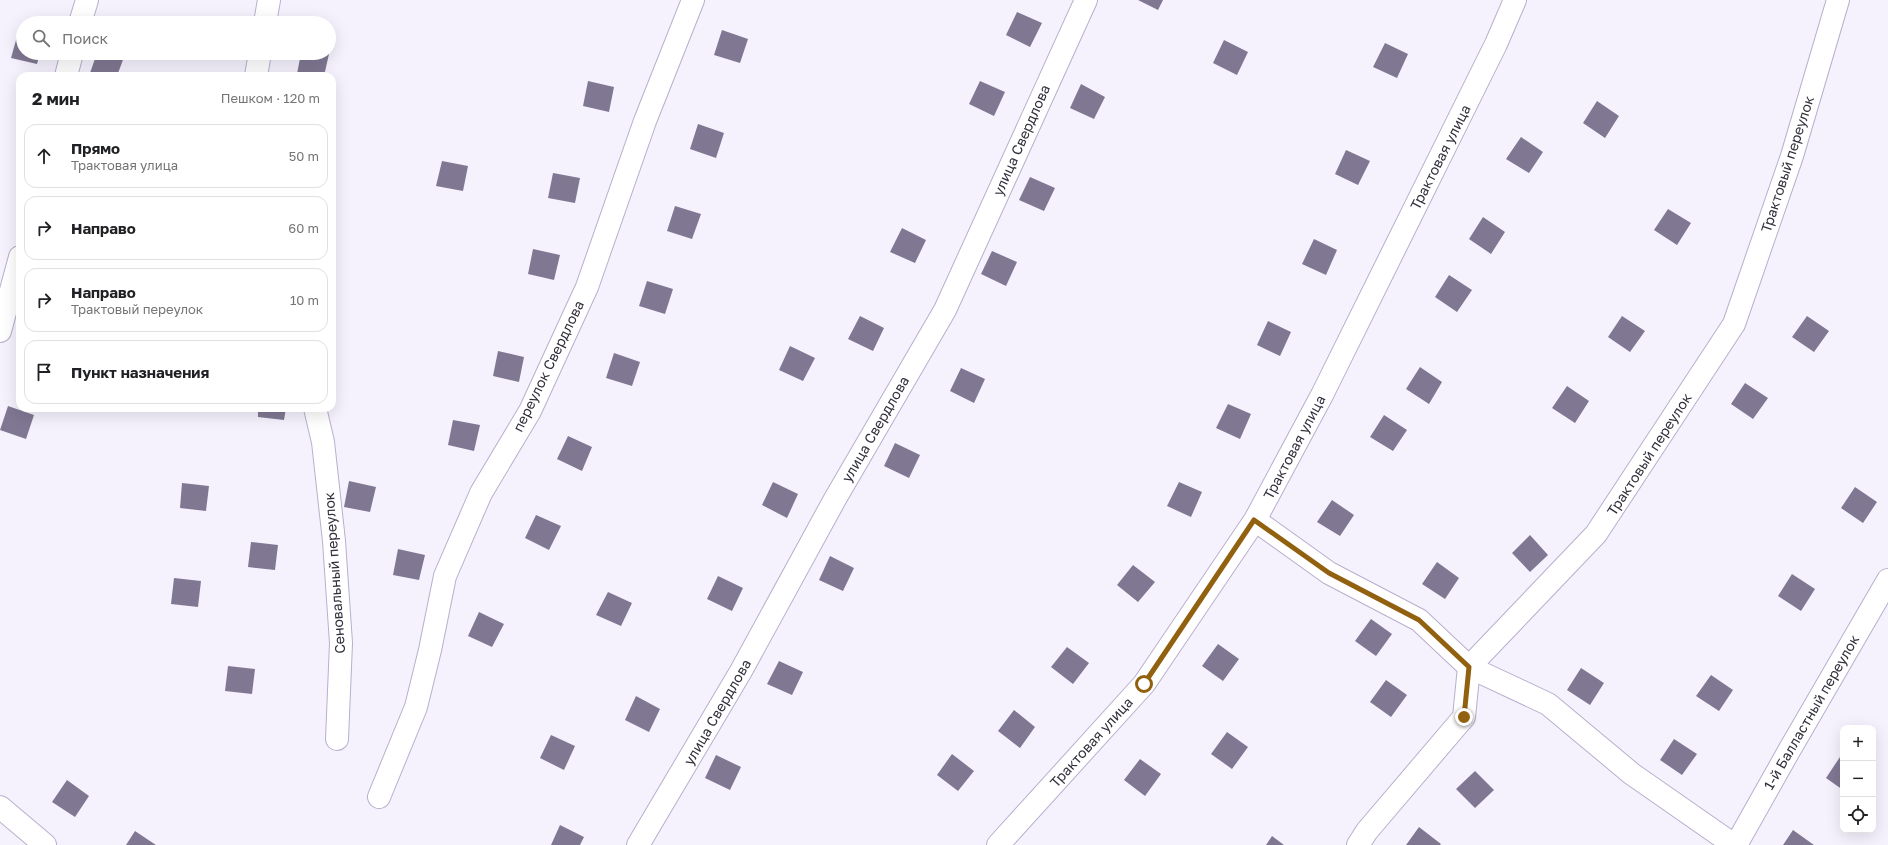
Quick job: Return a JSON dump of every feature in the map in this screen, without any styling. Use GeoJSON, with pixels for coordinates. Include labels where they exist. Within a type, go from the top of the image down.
{"type":"FeatureCollection","features":[{"type":"Feature","properties":{"kind":"street"},"geometry":{"type":"LineString","coordinates":[[82,16],[87,0]]}},
{"type":"Feature","properties":{"kind":"street"},"geometry":{"type":"LineString","coordinates":[[266,16],[269,0]]}},
{"type":"Feature","properties":{"kind":"street","name":"переулок Свердлова"},"geometry":{"type":"LineString","coordinates":[[379,797],[416,706],[430,650],[445,576],[481,493],[530,411],[587,287],[645,121],[693,0]]}},
{"type":"Feature","properties":{"kind":"street","name":"улица Свердлова"},"geometry":{"type":"LineString","coordinates":[[638,845],[741,671],[835,499],[945,310],[1086,0]]}},
{"type":"Feature","properties":{"kind":"street","name":"Трактовая улица"},"geometry":{"type":"LineString","coordinates":[[998,845],[1144,684],[1254,520],[1322,395],[1496,44],[1515,0]]}},
{"type":"Feature","properties":{"kind":"street","name":"Трактовый переулок"},"geometry":{"type":"LineString","coordinates":[[1469,667],[1596,534],[1734,324],[1792,156],[1838,0]]}},
{"type":"Feature","properties":{"kind":"street"},"geometry":{"type":"LineString","coordinates":[[67,72],[70,60]]}},
{"type":"Feature","properties":{"kind":"street"},"geometry":{"type":"LineString","coordinates":[[257,72],[259,60]]}},
{"type":"Feature","properties":{"kind":"street"},"geometry":{"type":"LineString","coordinates":[[0,331],[16,272]]}},
{"type":"Feature","properties":{"kind":"street","name":"Сеновальный переулок"},"geometry":{"type":"LineString","coordinates":[[316,412],[323,442],[334,541],[341,643],[337,739]]}},
{"type":"Feature","properties":{"kind":"street"},"geometry":{"type":"LineString","coordinates":[[1254,520],[1329,573],[1419,620],[1469,667],[1548,704],[1632,774],[1735,845]]}},
{"type":"Feature","properties":{"kind":"street","name":"1-й Балластный переулок"},"geometry":{"type":"LineString","coordinates":[[1735,845],[1888,580]]}},
{"type":"Feature","properties":{"kind":"street"},"geometry":{"type":"LineString","coordinates":[[1358,845],[1367,830],[1464,717],[1469,667]]}},
{"type":"Feature","properties":{"kind":"street"},"geometry":{"type":"LineString","coordinates":[[0,806],[46,845]]}},
{"type":"Feature","properties":{"kind":"building"},"geometry":{"type":"Polygon","coordinates":[[[1138,0],[1163,0],[1158,10],[1138,0]]]}},
{"type":"Feature","properties":{"kind":"building"},"geometry":{"type":"Polygon","coordinates":[[[1017,12],[1042,23],[1030,47],[1006,35],[1017,12]]]}},
{"type":"Feature","properties":{"kind":"building"},"geometry":{"type":"Polygon","coordinates":[[[722,30],[748,39],[740,63],[714,55],[722,30]]]}},
{"type":"Feature","properties":{"kind":"building"},"geometry":{"type":"Polygon","coordinates":[[[16,40],[16,59],[11,58],[16,40]]]}},
{"type":"Feature","properties":{"kind":"building"},"geometry":{"type":"Polygon","coordinates":[[[1224,40],[1248,52],[1237,75],[1213,63],[1224,40]]]}},
{"type":"Feature","properties":{"kind":"building"},"geometry":{"type":"Polygon","coordinates":[[[1385,43],[1408,54],[1397,78],[1373,67],[1385,43]]]}},
{"type":"Feature","properties":{"kind":"building"},"geometry":{"type":"Polygon","coordinates":[[[20,60],[38,60],[37,64],[20,60]]]}},
{"type":"Feature","properties":{"kind":"building"},"geometry":{"type":"Polygon","coordinates":[[[95,60],[123,60],[118,72],[90,72],[95,60]]]}},
{"type":"Feature","properties":{"kind":"building"},"geometry":{"type":"Polygon","coordinates":[[[300,60],[328,60],[325,72],[297,72],[300,60]]]}},
{"type":"Feature","properties":{"kind":"building"},"geometry":{"type":"Polygon","coordinates":[[[588,81],[614,87],[609,112],[583,106],[588,81]]]}},
{"type":"Feature","properties":{"kind":"building"},"geometry":{"type":"Polygon","coordinates":[[[980,81],[1005,92],[994,116],[969,104],[980,81]]]}},
{"type":"Feature","properties":{"kind":"building"},"geometry":{"type":"Polygon","coordinates":[[[1081,84],[1105,97],[1094,119],[1070,108],[1081,84]]]}},
{"type":"Feature","properties":{"kind":"building"},"geometry":{"type":"Polygon","coordinates":[[[1597,101],[1619,116],[1605,138],[1583,123],[1597,101]]]}},
{"type":"Feature","properties":{"kind":"building"},"geometry":{"type":"Polygon","coordinates":[[[698,124],[724,133],[716,158],[690,149],[698,124]]]}},
{"type":"Feature","properties":{"kind":"building"},"geometry":{"type":"Polygon","coordinates":[[[1521,137],[1543,152],[1529,173],[1506,159],[1521,137]]]}},
{"type":"Feature","properties":{"kind":"building"},"geometry":{"type":"Polygon","coordinates":[[[1346,150],[1370,161],[1358,185],[1335,174],[1346,150]]]}},
{"type":"Feature","properties":{"kind":"building"},"geometry":{"type":"Polygon","coordinates":[[[442,161],[468,166],[463,191],[436,186],[442,161]]]}},
{"type":"Feature","properties":{"kind":"building"},"geometry":{"type":"Polygon","coordinates":[[[553,173],[580,178],[575,203],[548,198],[553,173]]]}},
{"type":"Feature","properties":{"kind":"building"},"geometry":{"type":"Polygon","coordinates":[[[1030,177],[1055,188],[1044,211],[1019,200],[1030,177]]]}},
{"type":"Feature","properties":{"kind":"building"},"geometry":{"type":"Polygon","coordinates":[[[675,206],[701,214],[692,239],[667,231],[675,206]]]}},
{"type":"Feature","properties":{"kind":"building"},"geometry":{"type":"Polygon","coordinates":[[[1668,209],[1691,223],[1677,245],[1654,230],[1668,209]]]}},
{"type":"Feature","properties":{"kind":"building"},"geometry":{"type":"Polygon","coordinates":[[[1483,217],[1505,232],[1491,254],[1469,239],[1483,217]]]}},
{"type":"Feature","properties":{"kind":"building"},"geometry":{"type":"Polygon","coordinates":[[[902,228],[926,240],[915,263],[890,252],[902,228]]]}},
{"type":"Feature","properties":{"kind":"building"},"geometry":{"type":"Polygon","coordinates":[[[1314,239],[1337,250],[1326,275],[1302,264],[1314,239]]]}},
{"type":"Feature","properties":{"kind":"building"},"geometry":{"type":"Polygon","coordinates":[[[533,249],[560,255],[554,280],[528,274],[533,249]]]}},
{"type":"Feature","properties":{"kind":"building"},"geometry":{"type":"Polygon","coordinates":[[[992,251],[1017,262],[1006,286],[981,274],[992,251]]]}},
{"type":"Feature","properties":{"kind":"building"},"geometry":{"type":"Polygon","coordinates":[[[1449,275],[1472,290],[1457,312],[1435,297],[1449,275]]]}},
{"type":"Feature","properties":{"kind":"building"},"geometry":{"type":"Polygon","coordinates":[[[647,281],[673,289],[665,314],[639,306],[647,281]]]}},
{"type":"Feature","properties":{"kind":"building"},"geometry":{"type":"Polygon","coordinates":[[[860,316],[884,328],[873,351],[848,339],[860,316]]]}},
{"type":"Feature","properties":{"kind":"building"},"geometry":{"type":"Polygon","coordinates":[[[1622,316],[1645,331],[1630,352],[1608,337],[1622,316]]]}},
{"type":"Feature","properties":{"kind":"building"},"geometry":{"type":"Polygon","coordinates":[[[1807,316],[1829,331],[1814,352],[1792,337],[1807,316]]]}},
{"type":"Feature","properties":{"kind":"building"},"geometry":{"type":"Polygon","coordinates":[[[1268,321],[1291,332],[1280,356],[1257,345],[1268,321]]]}},
{"type":"Feature","properties":{"kind":"building"},"geometry":{"type":"Polygon","coordinates":[[[790,346],[815,358],[803,381],[779,370],[790,346]]]}},
{"type":"Feature","properties":{"kind":"building"},"geometry":{"type":"Polygon","coordinates":[[[498,351],[524,357],[519,382],[493,376],[498,351]]]}},
{"type":"Feature","properties":{"kind":"building"},"geometry":{"type":"Polygon","coordinates":[[[614,353],[640,362],[632,386],[606,378],[614,353]]]}},
{"type":"Feature","properties":{"kind":"building"},"geometry":{"type":"Polygon","coordinates":[[[1420,367],[1442,382],[1429,404],[1406,389],[1420,367]]]}},
{"type":"Feature","properties":{"kind":"building"},"geometry":{"type":"Polygon","coordinates":[[[961,368],[985,379],[974,403],[950,391],[961,368]]]}},
{"type":"Feature","properties":{"kind":"building"},"geometry":{"type":"Polygon","coordinates":[[[1745,383],[1768,398],[1753,419],[1731,404],[1745,383]]]}},
{"type":"Feature","properties":{"kind":"building"},"geometry":{"type":"Polygon","coordinates":[[[1567,386],[1589,401],[1575,423],[1552,408],[1567,386]]]}},
{"type":"Feature","properties":{"kind":"building"},"geometry":{"type":"Polygon","coordinates":[[[1228,404],[1251,414],[1240,439],[1216,428],[1228,404]]]}},
{"type":"Feature","properties":{"kind":"building"},"geometry":{"type":"Polygon","coordinates":[[[8,406],[16,409],[16,412],[25,412],[34,415],[26,439],[0,430],[8,406]]]}},
{"type":"Feature","properties":{"kind":"building"},"geometry":{"type":"Polygon","coordinates":[[[258,412],[285,412],[284,420],[258,417],[258,412]]]}},
{"type":"Feature","properties":{"kind":"building"},"geometry":{"type":"Polygon","coordinates":[[[1384,415],[1407,430],[1393,451],[1370,437],[1384,415]]]}},
{"type":"Feature","properties":{"kind":"building"},"geometry":{"type":"Polygon","coordinates":[[[453,420],[480,425],[474,451],[448,445],[453,420]]]}},
{"type":"Feature","properties":{"kind":"building"},"geometry":{"type":"Polygon","coordinates":[[[568,436],[592,447],[582,471],[557,459],[568,436]]]}},
{"type":"Feature","properties":{"kind":"building"},"geometry":{"type":"Polygon","coordinates":[[[895,443],[920,455],[909,478],[884,466],[895,443]]]}},
{"type":"Feature","properties":{"kind":"building"},"geometry":{"type":"Polygon","coordinates":[[[349,481],[376,487],[370,512],[344,507],[349,481]]]}},
{"type":"Feature","properties":{"kind":"building"},"geometry":{"type":"Polygon","coordinates":[[[773,482],[798,494],[787,518],[762,505],[773,482]]]}},
{"type":"Feature","properties":{"kind":"building"},"geometry":{"type":"Polygon","coordinates":[[[1179,482],[1202,492],[1191,517],[1167,506],[1179,482]]]}},
{"type":"Feature","properties":{"kind":"building"},"geometry":{"type":"Polygon","coordinates":[[[182,483],[209,486],[206,511],[180,508],[182,483]]]}},
{"type":"Feature","properties":{"kind":"building"},"geometry":{"type":"Polygon","coordinates":[[[1855,487],[1877,502],[1863,523],[1841,508],[1855,487]]]}},
{"type":"Feature","properties":{"kind":"building"},"geometry":{"type":"Polygon","coordinates":[[[1332,500],[1354,515],[1340,536],[1317,522],[1332,500]]]}},
{"type":"Feature","properties":{"kind":"building"},"geometry":{"type":"Polygon","coordinates":[[[536,515],[561,526],[549,550],[525,538],[536,515]]]}},
{"type":"Feature","properties":{"kind":"building"},"geometry":{"type":"Polygon","coordinates":[[[1530,535],[1548,555],[1530,572],[1512,553],[1530,535]]]}},
{"type":"Feature","properties":{"kind":"building"},"geometry":{"type":"Polygon","coordinates":[[[251,542],[278,545],[275,570],[248,567],[251,542]]]}},
{"type":"Feature","properties":{"kind":"building"},"geometry":{"type":"Polygon","coordinates":[[[398,549],[425,555],[419,580],[393,575],[398,549]]]}},
{"type":"Feature","properties":{"kind":"building"},"geometry":{"type":"Polygon","coordinates":[[[830,556],[854,568],[843,591],[819,580],[830,556]]]}},
{"type":"Feature","properties":{"kind":"building"},"geometry":{"type":"Polygon","coordinates":[[[1437,562],[1459,578],[1445,599],[1422,584],[1437,562]]]}},
{"type":"Feature","properties":{"kind":"building"},"geometry":{"type":"Polygon","coordinates":[[[1133,565],[1155,582],[1138,602],[1117,585],[1133,565]]]}},
{"type":"Feature","properties":{"kind":"building"},"geometry":{"type":"Polygon","coordinates":[[[1792,574],[1815,589],[1801,611],[1778,596],[1792,574]]]}},
{"type":"Feature","properties":{"kind":"building"},"geometry":{"type":"Polygon","coordinates":[[[718,576],[743,588],[732,611],[707,599],[718,576]]]}},
{"type":"Feature","properties":{"kind":"building"},"geometry":{"type":"Polygon","coordinates":[[[174,578],[201,581],[198,607],[171,604],[174,578]]]}},
{"type":"Feature","properties":{"kind":"building"},"geometry":{"type":"Polygon","coordinates":[[[608,592],[632,603],[621,626],[596,615],[608,592]]]}},
{"type":"Feature","properties":{"kind":"building"},"geometry":{"type":"Polygon","coordinates":[[[479,612],[504,624],[492,647],[468,636],[479,612]]]}},
{"type":"Feature","properties":{"kind":"building"},"geometry":{"type":"Polygon","coordinates":[[[1371,619],[1392,634],[1376,656],[1355,641],[1371,619]]]}},
{"type":"Feature","properties":{"kind":"building"},"geometry":{"type":"Polygon","coordinates":[[[1218,644],[1239,659],[1223,681],[1202,666],[1218,644]]]}},
{"type":"Feature","properties":{"kind":"building"},"geometry":{"type":"Polygon","coordinates":[[[1067,647],[1089,663],[1073,684],[1051,667],[1067,647]]]}},
{"type":"Feature","properties":{"kind":"building"},"geometry":{"type":"Polygon","coordinates":[[[779,661],[803,672],[792,695],[767,684],[779,661]]]}},
{"type":"Feature","properties":{"kind":"building"},"geometry":{"type":"Polygon","coordinates":[[[228,666],[255,669],[252,694],[225,691],[228,666]]]}},
{"type":"Feature","properties":{"kind":"building"},"geometry":{"type":"Polygon","coordinates":[[[1581,668],[1604,683],[1590,705],[1567,690],[1581,668]]]}},
{"type":"Feature","properties":{"kind":"building"},"geometry":{"type":"Polygon","coordinates":[[[1711,675],[1733,690],[1719,711],[1696,696],[1711,675]]]}},
{"type":"Feature","properties":{"kind":"building"},"geometry":{"type":"Polygon","coordinates":[[[1386,680],[1407,695],[1391,717],[1370,702],[1386,680]]]}},
{"type":"Feature","properties":{"kind":"building"},"geometry":{"type":"Polygon","coordinates":[[[636,696],[660,709],[649,732],[625,720],[636,696]]]}},
{"type":"Feature","properties":{"kind":"building"},"geometry":{"type":"Polygon","coordinates":[[[1014,710],[1035,727],[1020,748],[998,731],[1014,710]]]}},
{"type":"Feature","properties":{"kind":"building"},"geometry":{"type":"Polygon","coordinates":[[[1227,732],[1248,747],[1232,769],[1211,754],[1227,732]]]}},
{"type":"Feature","properties":{"kind":"building"},"geometry":{"type":"Polygon","coordinates":[[[551,735],[575,746],[564,770],[540,758],[551,735]]]}},
{"type":"Feature","properties":{"kind":"building"},"geometry":{"type":"Polygon","coordinates":[[[1674,739],[1697,754],[1682,775],[1660,760],[1674,739]]]}},
{"type":"Feature","properties":{"kind":"building"},"geometry":{"type":"Polygon","coordinates":[[[952,754],[974,771],[958,791],[937,775],[952,754]]]}},
{"type":"Feature","properties":{"kind":"building"},"geometry":{"type":"Polygon","coordinates":[[[716,755],[741,767],[730,790],[705,778],[716,755]]]}},
{"type":"Feature","properties":{"kind":"building"},"geometry":{"type":"Polygon","coordinates":[[[1840,757],[1840,788],[1826,778],[1840,757]]]}},
{"type":"Feature","properties":{"kind":"building"},"geometry":{"type":"Polygon","coordinates":[[[1140,759],[1161,774],[1145,796],[1124,780],[1140,759]]]}},
{"type":"Feature","properties":{"kind":"building"},"geometry":{"type":"Polygon","coordinates":[[[1475,771],[1494,790],[1475,808],[1456,789],[1475,771]]]}},
{"type":"Feature","properties":{"kind":"building"},"geometry":{"type":"Polygon","coordinates":[[[67,780],[89,796],[75,817],[52,802],[67,780]]]}},
{"type":"Feature","properties":{"kind":"building"},"geometry":{"type":"Polygon","coordinates":[[[560,825],[584,837],[580,845],[551,845],[560,825]]]}},
{"type":"Feature","properties":{"kind":"building"},"geometry":{"type":"Polygon","coordinates":[[[1419,827],[1441,844],[1406,845],[1419,827]]]}},
{"type":"Feature","properties":{"kind":"building"},"geometry":{"type":"Polygon","coordinates":[[[1793,830],[1814,845],[1783,845],[1793,830]]]}},
{"type":"Feature","properties":{"kind":"building"},"geometry":{"type":"Polygon","coordinates":[[[135,831],[156,845],[126,845],[135,831]]]}},
{"type":"Feature","properties":{"kind":"building"},"geometry":{"type":"Polygon","coordinates":[[[1272,836],[1284,845],[1266,845],[1272,836]]]}},
{"type":"Feature","properties":{"kind":"route"},"geometry":{"type":"LineString","coordinates":[[1144,684],[1254,520],[1329,573],[1419,620],[1469,667],[1464,717]]}}]}
